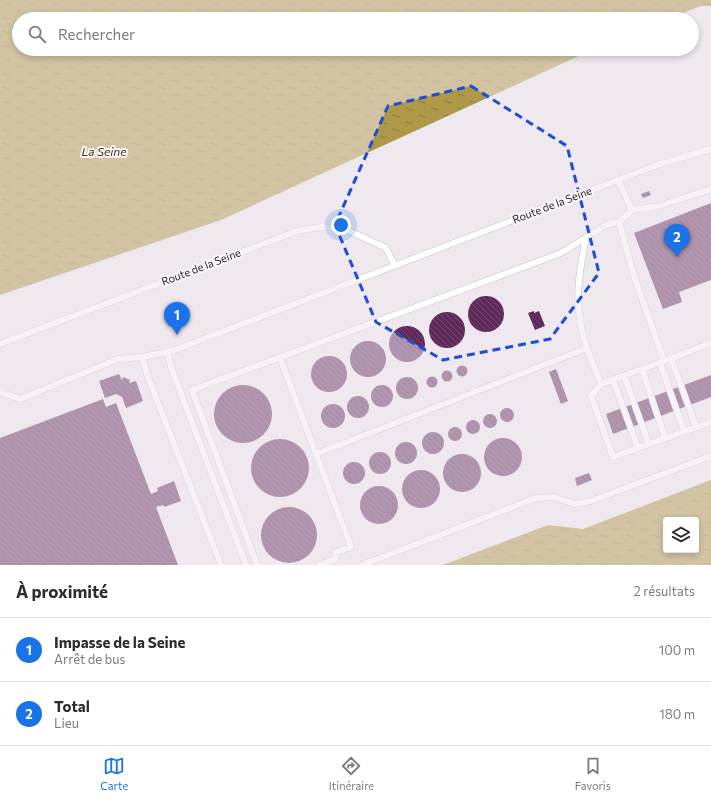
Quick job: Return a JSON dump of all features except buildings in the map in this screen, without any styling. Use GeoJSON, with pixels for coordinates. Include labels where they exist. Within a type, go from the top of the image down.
{"type":"FeatureCollection","features":[{"type":"Feature","properties":{"kind":"lane","name":"Route de la Seine"},"geometry":{"type":"LineString","coordinates":[[0,392],[20,399],[118,359],[142,357],[170,351],[395,266],[657,164],[711,149]]}},
{"type":"Feature","properties":{"kind":"lane"},"geometry":{"type":"LineString","coordinates":[[618,180],[632,210]]}},
{"type":"Feature","properties":{"kind":"lane"},"geometry":{"type":"LineString","coordinates":[[257,565],[192,390],[561,253],[606,225],[619,222],[632,210],[659,206],[711,189]]}},
{"type":"Feature","properties":{"kind":"lane"},"geometry":{"type":"LineString","coordinates":[[619,222],[634,276],[684,431]]}},
{"type":"Feature","properties":{"kind":"lane","name":"Route de la Seine"},"geometry":{"type":"LineString","coordinates":[[0,344],[297,231],[321,227],[345,229],[386,248],[395,266]]}},
{"type":"Feature","properties":{"kind":"lane"},"geometry":{"type":"LineString","coordinates":[[586,237],[579,282],[579,319],[587,348],[600,384]]}},
{"type":"Feature","properties":{"kind":"lane"},"geometry":{"type":"LineString","coordinates":[[711,343],[600,384],[591,396],[613,457],[711,422]]}},
{"type":"Feature","properties":{"kind":"lane"},"geometry":{"type":"LineString","coordinates":[[316,454],[587,348]]}},
{"type":"Feature","properties":{"kind":"lane"},"geometry":{"type":"LineString","coordinates":[[170,351],[171,367],[246,565]]}},
{"type":"Feature","properties":{"kind":"lane"},"geometry":{"type":"LineString","coordinates":[[142,357],[221,565]]}},
{"type":"Feature","properties":{"kind":"lane"},"geometry":{"type":"LineString","coordinates":[[280,358],[351,547],[336,552],[335,559],[319,565]]}},
{"type":"Feature","properties":{"kind":"lane"},"geometry":{"type":"LineString","coordinates":[[671,358],[696,427]]}},
{"type":"Feature","properties":{"kind":"lane"},"geometry":{"type":"LineString","coordinates":[[642,369],[665,438]]}},
{"type":"Feature","properties":{"kind":"lane"},"geometry":{"type":"LineString","coordinates":[[624,376],[649,444]]}},
{"type":"Feature","properties":{"kind":"lane"},"geometry":{"type":"LineString","coordinates":[[613,380],[638,448]]}},
{"type":"Feature","properties":{"kind":"lane"},"geometry":{"type":"LineString","coordinates":[[362,565],[536,498],[554,497],[575,504],[591,501],[711,456]]}},
{"type":"Feature","properties":{"kind":"highlighted area"},"geometry":{"type":"Polygon","coordinates":[[[471,86],[567,146],[599,273],[550,339],[443,360],[376,322],[335,225],[388,106],[471,86]]]}},
{"type":"Feature","properties":{"kind":"water","name":"La Seine"},"geometry":{"type":"Polygon","coordinates":[[[0,0],[711,0],[711,6],[701,6],[686,12],[12,12],[12,56],[579,56],[221,220],[0,295],[0,0]]]}},
{"type":"Feature","properties":{"kind":"water"},"geometry":{"type":"Polygon","coordinates":[[[711,480],[711,565],[443,565],[548,525],[583,529],[711,480]]]}},
{"type":"Feature","properties":{"kind":"place","name":"Total"},"geometry":{"type":"Point","coordinates":[677,257]}},
{"type":"Feature","properties":{"kind":"place","name":"Impasse de la Seine"},"geometry":{"type":"Point","coordinates":[177,335]}}]}
